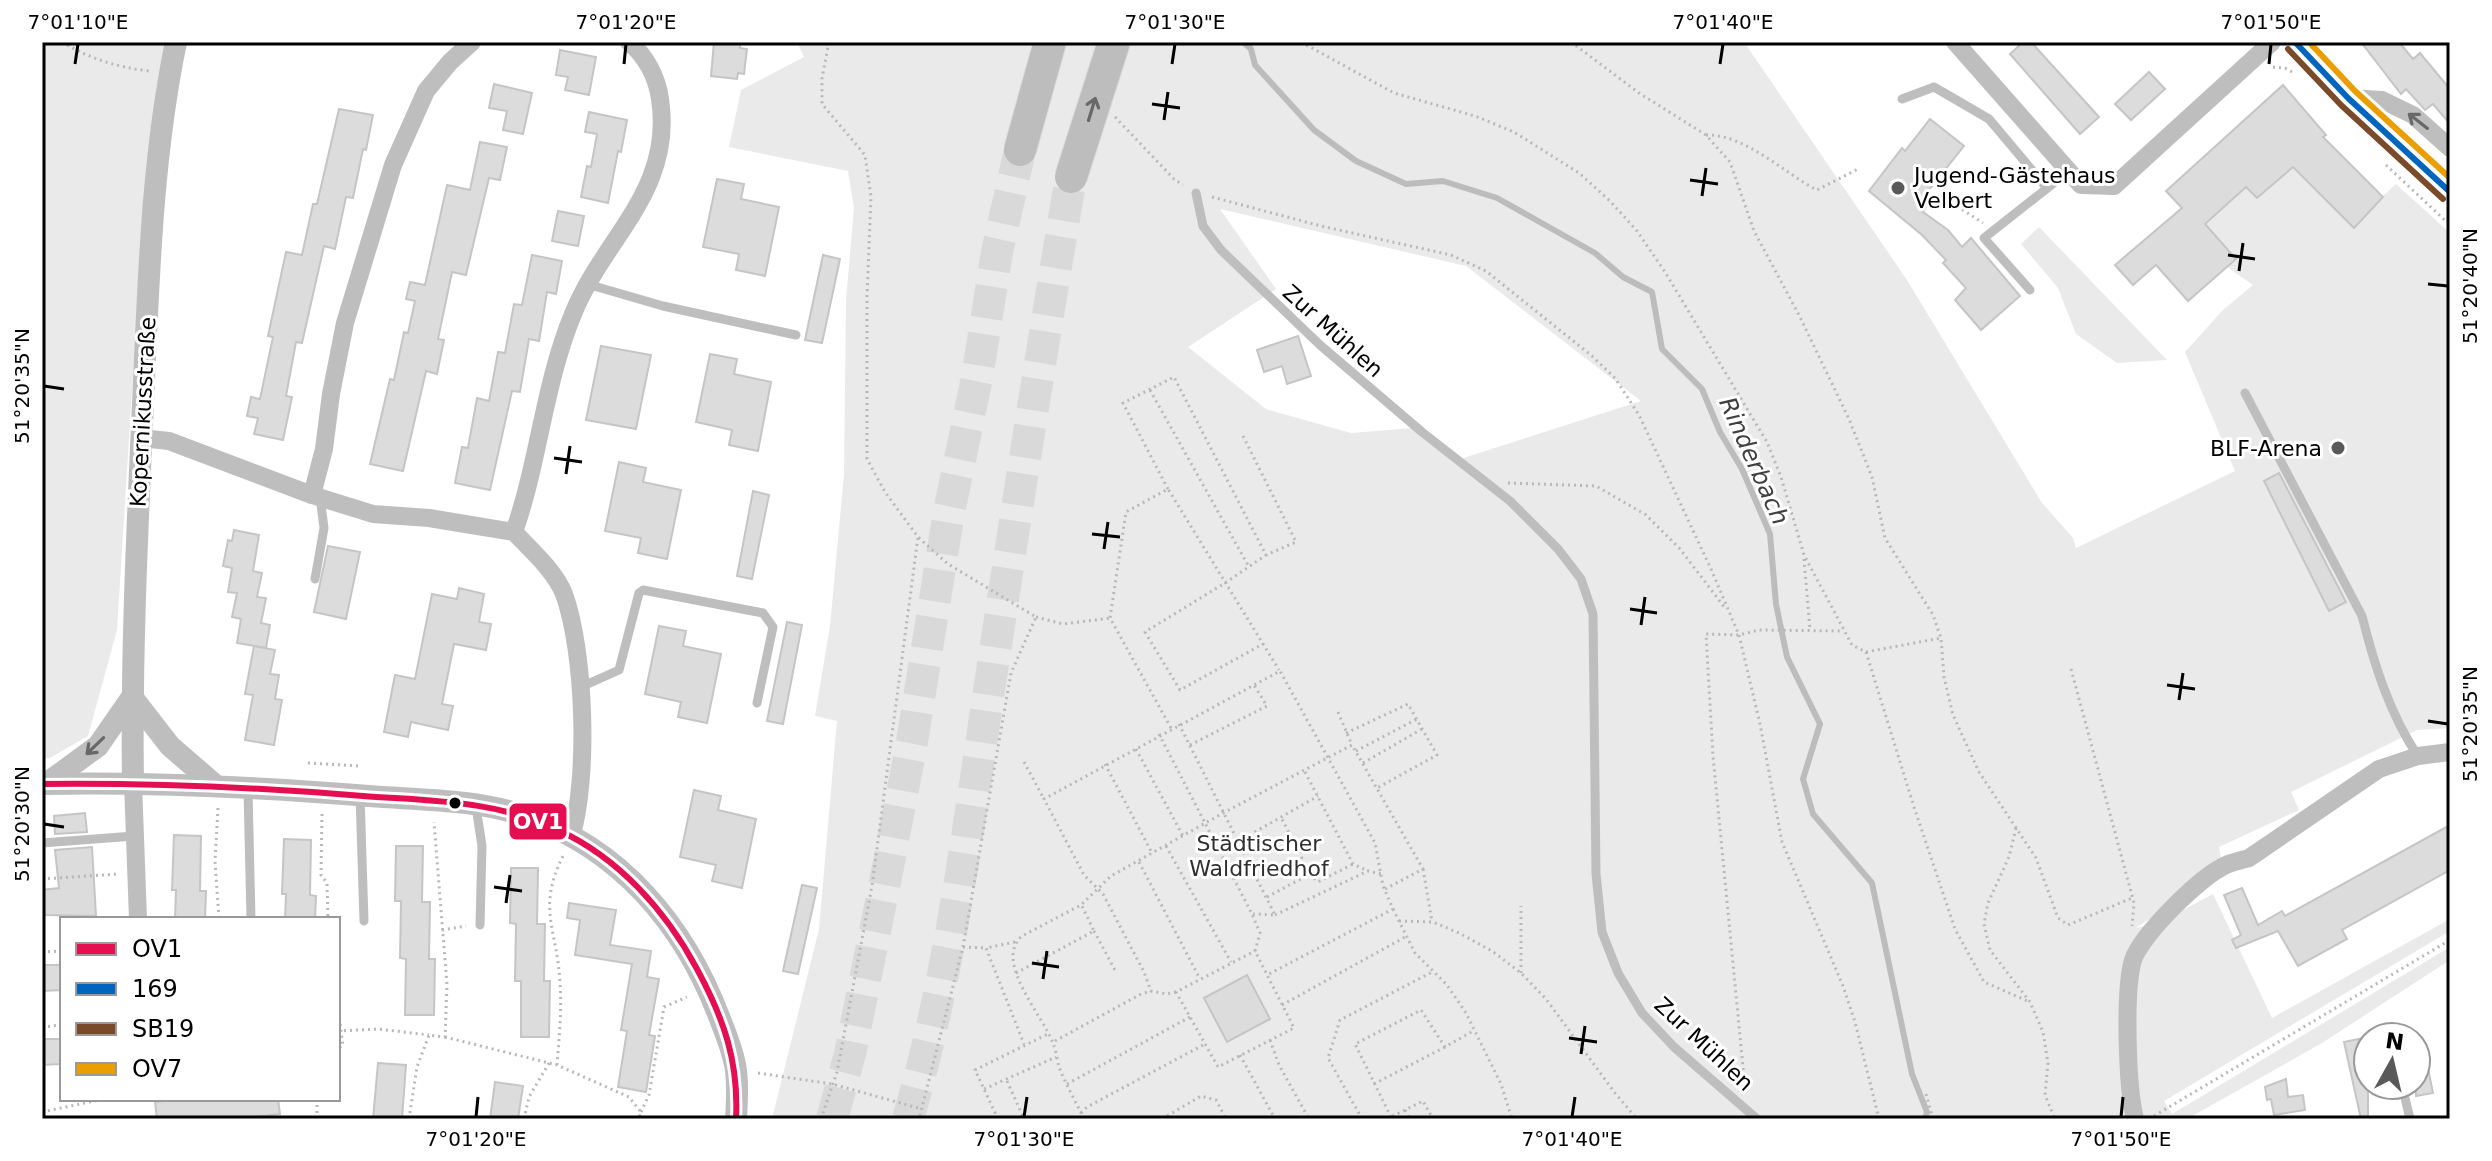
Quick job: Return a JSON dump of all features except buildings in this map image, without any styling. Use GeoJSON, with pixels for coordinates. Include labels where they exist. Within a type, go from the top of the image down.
{"type":"FeatureCollection","features":[{"type":"Feature","properties":{"kind":"highway"},"geometry":{"type":"LineString","coordinates":[[1020,150],[1050,42]]}},
{"type":"Feature","properties":{"kind":"highway"},"geometry":{"type":"LineString","coordinates":[[1071,177],[1114,42]]}},
{"type":"Feature","properties":{"kind":"main road"},"geometry":{"type":"LineString","coordinates":[[2295,42],[2348,98],[2450,192]]}},
{"type":"Feature","properties":{"kind":"street","name":"Kopernikusstraße"},"geometry":{"type":"LineString","coordinates":[[133,783],[133,615],[141,438],[158,148],[176,42]]}},
{"type":"Feature","properties":{"kind":"street"},"geometry":{"type":"LineString","coordinates":[[316,496],[345,323],[393,165],[426,91],[472,42]]}},
{"type":"Feature","properties":{"kind":"street"},"geometry":{"type":"LineString","coordinates":[[514,532],[572,315],[587,284],[641,200],[661,149],[664,126],[658,85],[649,66],[629,42]]}},
{"type":"Feature","properties":{"kind":"street"},"geometry":{"type":"LineString","coordinates":[[1955,42],[2081,185],[2114,186],[2272,42]]}},
{"type":"Feature","properties":{"kind":"street"},"geometry":{"type":"LineString","coordinates":[[2348,98],[2382,100],[2413,115],[2450,148]]}},
{"type":"Feature","properties":{"kind":"street"},"geometry":{"type":"LineString","coordinates":[[141,438],[169,441],[373,514],[429,518],[514,532],[563,592],[575,639],[581,687],[580,803],[568,845]]}},
{"type":"Feature","properties":{"kind":"street"},"geometry":{"type":"LineString","coordinates":[[44,784],[98,746],[132,697],[170,746],[214,784]]}},
{"type":"Feature","properties":{"kind":"street"},"geometry":{"type":"LineString","coordinates":[[2135,1119],[2129,1063],[2129,981],[2133,958],[2168,911],[2225,865],[2249,858],[2379,769],[2418,756],[2450,752]]}},
{"type":"Feature","properties":{"kind":"street"},"geometry":{"type":"LineString","coordinates":[[133,783],[138,917]]}},
{"type":"Feature","properties":{"kind":"street"},"geometry":{"type":"LineString","coordinates":[[44,784],[214,784],[476,804],[525,816],[568,845],[599,854],[625,874],[649,898],[690,951],[706,981],[732,1055],[736,1070],[736,1119]]}},
{"type":"Feature","properties":{"kind":"lane"},"geometry":{"type":"LineString","coordinates":[[1902,99],[1934,87],[1989,119],[2047,188]]}},
{"type":"Feature","properties":{"kind":"lane"},"geometry":{"type":"LineString","coordinates":[[2030,290],[1984,238],[2069,171]]}},
{"type":"Feature","properties":{"kind":"lane","name":"Zur Mühlen"},"geometry":{"type":"LineString","coordinates":[[1196,193],[1203,226],[1221,250],[1332,356],[1488,483],[1558,549],[1581,579],[1593,614],[1596,874],[1602,932],[1618,973],[1642,1013],[1674,1047],[1757,1119]]}},
{"type":"Feature","properties":{"kind":"lane"},"geometry":{"type":"LineString","coordinates":[[587,284],[663,306],[796,335]]}},
{"type":"Feature","properties":{"kind":"lane"},"geometry":{"type":"LineString","coordinates":[[2245,393],[2362,616],[2371,653],[2404,735],[2418,756]]}},
{"type":"Feature","properties":{"kind":"lane"},"geometry":{"type":"LineString","coordinates":[[315,579],[324,528],[316,496]]}},
{"type":"Feature","properties":{"kind":"lane"},"geometry":{"type":"LineString","coordinates":[[581,687],[619,670],[639,593],[643,590],[763,613],[773,627],[757,703]]}},
{"type":"Feature","properties":{"kind":"lane"},"geometry":{"type":"LineString","coordinates":[[248,787],[251,917]]}},
{"type":"Feature","properties":{"kind":"lane"},"geometry":{"type":"LineString","coordinates":[[360,795],[364,921]]}},
{"type":"Feature","properties":{"kind":"lane"},"geometry":{"type":"LineString","coordinates":[[476,804],[482,846],[480,925]]}},
{"type":"Feature","properties":{"kind":"lane"},"geometry":{"type":"LineString","coordinates":[[42,843],[134,836]]}},
{"type":"Feature","properties":{"kind":"path"},"geometry":{"type":"LineString","coordinates":[[62,42],[84,56],[122,67],[169,75]]}},
{"type":"Feature","properties":{"kind":"path"},"geometry":{"type":"LineString","coordinates":[[829,42],[822,78],[822,104],[865,155],[871,197],[867,297],[867,459],[885,492],[918,537],[948,564],[1036,617],[1063,624],[1110,618]]}},
{"type":"Feature","properties":{"kind":"path"},"geometry":{"type":"LineString","coordinates":[[1301,42],[1394,93],[1475,116],[1514,132],[1547,150],[1610,201],[1637,231],[1665,272],[1767,442],[1781,477],[1804,555],[1852,645],[1866,652],[1941,638]]}},
{"type":"Feature","properties":{"kind":"path"},"geometry":{"type":"LineString","coordinates":[[1571,42],[1639,93],[1706,135],[1730,162],[1754,231],[1849,419],[1872,477],[1885,538],[1933,615],[1941,638],[1944,677],[1953,715],[1979,772],[2036,858],[2058,918],[2068,925],[2132,898],[2071,669]]}},
{"type":"Feature","properties":{"kind":"path"},"geometry":{"type":"LineString","coordinates":[[2272,66],[2285,68]]}},
{"type":"Feature","properties":{"kind":"path"},"geometry":{"type":"LineString","coordinates":[[1108,110],[1174,179],[1196,193],[1321,226],[1451,255],[1486,271],[1615,378],[1639,415],[1739,635],[1760,724],[1782,842],[1843,986],[1879,1119]]}},
{"type":"Feature","properties":{"kind":"path"},"geometry":{"type":"LineString","coordinates":[[1706,135],[1729,139],[1750,149],[1817,190],[1858,169]]}},
{"type":"Feature","properties":{"kind":"path"},"geometry":{"type":"LineString","coordinates":[[2416,194],[2450,225]]}},
{"type":"Feature","properties":{"kind":"path"},"geometry":{"type":"LineString","coordinates":[[1952,203],[1980,220]]}},
{"type":"Feature","properties":{"kind":"path"},"geometry":{"type":"LineString","coordinates":[[1266,555],[1174,377],[1123,403],[1168,489],[1280,671],[1375,843],[1384,889],[1393,909],[1415,953],[1447,985],[1475,1030],[1501,1084],[1512,1119]]}},
{"type":"Feature","properties":{"kind":"path"},"geometry":{"type":"LineString","coordinates":[[1150,390],[1249,567]]}},
{"type":"Feature","properties":{"kind":"path"},"geometry":{"type":"LineString","coordinates":[[1243,436],[1296,542],[1266,555],[1145,632],[1180,690],[1263,644]]}},
{"type":"Feature","properties":{"kind":"path"},"geometry":{"type":"LineString","coordinates":[[1488,483],[1596,486],[1646,515],[1680,549],[1729,612]]}},
{"type":"Feature","properties":{"kind":"path"},"geometry":{"type":"LineString","coordinates":[[1168,489],[1126,512],[1110,618],[1171,728]]}},
{"type":"Feature","properties":{"kind":"path"},"geometry":{"type":"LineString","coordinates":[[821,1119],[837,1072],[872,886],[918,537]]}},
{"type":"Feature","properties":{"kind":"path"},"geometry":{"type":"LineString","coordinates":[[1804,555],[1808,630]]}},
{"type":"Feature","properties":{"kind":"path"},"geometry":{"type":"LineString","coordinates":[[919,1119],[963,947],[1011,673],[1036,617]]}},
{"type":"Feature","properties":{"kind":"path"},"geometry":{"type":"LineString","coordinates":[[1747,1109],[1713,756],[1706,634],[1739,635],[1772,630],[1843,631]]}},
{"type":"Feature","properties":{"kind":"path"},"geometry":{"type":"LineString","coordinates":[[1866,652],[1955,929],[1984,982],[2030,1002]]}},
{"type":"Feature","properties":{"kind":"path"},"geometry":{"type":"LineString","coordinates":[[1044,799],[1280,671]]}},
{"type":"Feature","properties":{"kind":"path"},"geometry":{"type":"LineString","coordinates":[[1190,745],[1267,706],[1254,684]]}},
{"type":"Feature","properties":{"kind":"path"},"geometry":{"type":"LineString","coordinates":[[1346,733],[1408,704],[1417,719],[1437,755],[1377,788]]}},
{"type":"Feature","properties":{"kind":"path"},"geometry":{"type":"LineString","coordinates":[[1338,712],[1355,752],[1423,869],[1433,922]]}},
{"type":"Feature","properties":{"kind":"path"},"geometry":{"type":"LineString","coordinates":[[1355,752],[1417,719]]}},
{"type":"Feature","properties":{"kind":"path"},"geometry":{"type":"LineString","coordinates":[[1179,724],[1275,915]]}},
{"type":"Feature","properties":{"kind":"path"},"geometry":{"type":"LineString","coordinates":[[1362,764],[1422,729]]}},
{"type":"Feature","properties":{"kind":"path"},"geometry":{"type":"LineString","coordinates":[[1159,734],[1252,914],[1260,933],[1255,951],[1294,1028],[1218,1067],[1176,992]]}},
{"type":"Feature","properties":{"kind":"path"},"geometry":{"type":"LineString","coordinates":[[963,947],[986,948],[1015,942],[1081,905],[1111,876],[1352,745]]}},
{"type":"Feature","properties":{"kind":"path"},"geometry":{"type":"LineString","coordinates":[[1136,749],[1183,836]]}},
{"type":"Feature","properties":{"kind":"path"},"geometry":{"type":"LineString","coordinates":[[1024,762],[1084,875],[1103,894],[1151,991]]}},
{"type":"Feature","properties":{"kind":"path"},"geometry":{"type":"LineString","coordinates":[[308,763],[360,766]]}},
{"type":"Feature","properties":{"kind":"path"},"geometry":{"type":"LineString","coordinates":[[1105,764],[1152,853]]}},
{"type":"Feature","properties":{"kind":"path"},"geometry":{"type":"LineString","coordinates":[[1304,770],[1353,864],[1381,874]]}},
{"type":"Feature","properties":{"kind":"path"},"geometry":{"type":"LineString","coordinates":[[1239,841],[1318,796]]}},
{"type":"Feature","properties":{"kind":"path"},"geometry":{"type":"LineString","coordinates":[[218,808],[215,861],[219,917]]}},
{"type":"Feature","properties":{"kind":"path"},"geometry":{"type":"LineString","coordinates":[[322,814],[321,875],[327,883],[328,917]]}},
{"type":"Feature","properties":{"kind":"path"},"geometry":{"type":"LineString","coordinates":[[1281,817],[1310,874],[1318,882],[1353,864]]}},
{"type":"Feature","properties":{"kind":"path"},"geometry":{"type":"LineString","coordinates":[[434,822],[447,985],[445,1037]]}},
{"type":"Feature","properties":{"kind":"path"},"geometry":{"type":"LineString","coordinates":[[2017,827],[2009,857],[1988,903],[1984,924],[1990,950],[2030,1002],[2043,1032],[2048,1063],[2045,1095],[2055,1119]]}},
{"type":"Feature","properties":{"kind":"path"},"geometry":{"type":"LineString","coordinates":[[557,1065],[560,982],[548,896],[554,874],[568,845]]}},
{"type":"Feature","properties":{"kind":"path"},"geometry":{"type":"LineString","coordinates":[[1166,846],[1232,963]]}},
{"type":"Feature","properties":{"kind":"path"},"geometry":{"type":"LineString","coordinates":[[1138,861],[1200,979]]}},
{"type":"Feature","properties":{"kind":"path"},"geometry":{"type":"LineString","coordinates":[[1384,889],[1423,869]]}},
{"type":"Feature","properties":{"kind":"path"},"geometry":{"type":"LineString","coordinates":[[1252,914],[1275,915],[1368,871]]}},
{"type":"Feature","properties":{"kind":"path"},"geometry":{"type":"LineString","coordinates":[[42,879],[126,873]]}},
{"type":"Feature","properties":{"kind":"path"},"geometry":{"type":"LineString","coordinates":[[1266,897],[1310,874]]}},
{"type":"Feature","properties":{"kind":"path"},"geometry":{"type":"LineString","coordinates":[[1081,905],[1116,972]]}},
{"type":"Feature","properties":{"kind":"path"},"geometry":{"type":"LineString","coordinates":[[1521,906],[1521,973]]}},
{"type":"Feature","properties":{"kind":"path"},"geometry":{"type":"LineString","coordinates":[[1267,975],[1393,909]]}},
{"type":"Feature","properties":{"kind":"path"},"geometry":{"type":"LineString","coordinates":[[1399,921],[1433,922],[1492,951],[1521,973],[1546,999],[1637,1119]]}},
{"type":"Feature","properties":{"kind":"path"},"geometry":{"type":"LineString","coordinates":[[442,930],[480,925]]}},
{"type":"Feature","properties":{"kind":"path"},"geometry":{"type":"LineString","coordinates":[[1016,973],[1094,931]]}},
{"type":"Feature","properties":{"kind":"path"},"geometry":{"type":"LineString","coordinates":[[1282,1005],[1407,936]]}},
{"type":"Feature","properties":{"kind":"path"},"geometry":{"type":"LineString","coordinates":[[2149,1119],[2450,940]]}},
{"type":"Feature","properties":{"kind":"path"},"geometry":{"type":"LineString","coordinates":[[1015,942],[1012,952],[1016,973],[1053,1041],[1056,1057],[1084,1119]]}},
{"type":"Feature","properties":{"kind":"path"},"geometry":{"type":"LineString","coordinates":[[986,948],[1024,1044]]}},
{"type":"Feature","properties":{"kind":"path"},"geometry":{"type":"LineString","coordinates":[[1053,1041],[1141,994],[1151,991],[1176,992],[1255,951]]}},
{"type":"Feature","properties":{"kind":"path"},"geometry":{"type":"LineString","coordinates":[[1362,1119],[1328,1058],[1340,1020],[1434,971]]}},
{"type":"Feature","properties":{"kind":"path"},"geometry":{"type":"LineString","coordinates":[[639,1119],[649,1095],[664,1007],[687,997]]}},
{"type":"Feature","properties":{"kind":"path"},"geometry":{"type":"LineString","coordinates":[[1433,1119],[1423,1101],[1388,1118],[1355,1044],[1421,1010],[1445,1047]]}},
{"type":"Feature","properties":{"kind":"path"},"geometry":{"type":"LineString","coordinates":[[1067,1084],[1190,1017]]}},
{"type":"Feature","properties":{"kind":"path"},"geometry":{"type":"LineString","coordinates":[[340,1031],[378,1029],[445,1037],[557,1065],[629,1097],[641,1112]]}},
{"type":"Feature","properties":{"kind":"path"},"geometry":{"type":"LineString","coordinates":[[1374,1084],[1475,1030]]}},
{"type":"Feature","properties":{"kind":"path"},"geometry":{"type":"LineString","coordinates":[[998,1119],[975,1070],[1048,1034]]}},
{"type":"Feature","properties":{"kind":"path"},"geometry":{"type":"LineString","coordinates":[[409,1119],[417,1067],[429,1035]]}},
{"type":"Feature","properties":{"kind":"path"},"geometry":{"type":"LineString","coordinates":[[1270,1040],[1279,1065],[1309,1119]]}},
{"type":"Feature","properties":{"kind":"path"},"geometry":{"type":"LineString","coordinates":[[1081,1113],[1205,1044]]}},
{"type":"Feature","properties":{"kind":"path"},"geometry":{"type":"LineString","coordinates":[[1240,1055],[1275,1119]]}},
{"type":"Feature","properties":{"kind":"path"},"geometry":{"type":"LineString","coordinates":[[984,1089],[1056,1057]]}},
{"type":"Feature","properties":{"kind":"path"},"geometry":{"type":"LineString","coordinates":[[524,1119],[529,1097],[549,1063]]}},
{"type":"Feature","properties":{"kind":"path"},"geometry":{"type":"LineString","coordinates":[[754,1072],[832,1084],[922,1109]]}},
{"type":"Feature","properties":{"kind":"path"},"geometry":{"type":"LineString","coordinates":[[1007,1081],[1024,1119]]}},
{"type":"Feature","properties":{"kind":"path"},"geometry":{"type":"LineString","coordinates":[[1926,1094],[1933,1119]]}},
{"type":"Feature","properties":{"kind":"path"},"geometry":{"type":"LineString","coordinates":[[1162,1119],[1201,1096],[1216,1100],[1226,1119]]}},
{"type":"Feature","properties":{"kind":"path"},"geometry":{"type":"LineString","coordinates":[[42,1112],[94,1101]]}},
{"type":"Feature","properties":{"kind":"path"},"geometry":{"type":"LineString","coordinates":[[1405,1110],[1410,1119]]}},
{"type":"Feature","properties":{"kind":"green space"},"geometry":{"type":"Polygon","coordinates":[[[42,42],[168,42],[139,280],[117,630],[88,736],[50,758],[42,759],[42,42]]]}},
{"type":"Feature","properties":{"kind":"green space","name":"Städtischer Waldfriedhof"},"geometry":{"type":"Polygon","coordinates":[[[797,42],[1744,42],[1907,280],[2042,503],[2073,538],[2076,548],[2235,471],[2185,352],[2223,310],[2253,285],[2227,267],[2201,228],[2246,187],[2326,135],[2324,138],[2382,197],[2396,184],[2450,233],[2450,728],[2417,730],[2291,792],[2299,810],[2219,847],[2223,870],[2136,928],[2161,922],[2213,894],[2272,1018],[2450,919],[2450,931],[2164,1101],[2172,1114],[2450,947],[2450,960],[2322,1043],[2187,1119],[772,1119],[819,929],[837,721],[815,716],[830,626],[844,474],[846,300],[854,208],[848,171],[729,147],[741,90],[804,57],[797,42]],[[1220,209],[1276,289],[1188,347],[1266,409],[1351,433],[1413,428],[1457,460],[1641,401],[1466,266],[1220,209]]]}},
{"type":"Feature","properties":{"kind":"green space"},"geometry":{"type":"Polygon","coordinates":[[[2039,227],[2167,360],[2117,363],[2076,334],[2058,288],[2021,244],[2039,227]]]}},
{"type":"Feature","properties":{"kind":"waterway","name":"Rinderbach"},"geometry":{"type":"LineString","coordinates":[[1243,42],[1251,49],[1255,65],[1314,130],[1356,161],[1406,184],[1443,181],[1497,198],[1595,253],[1623,277],[1652,292],[1662,349],[1702,389],[1770,534],[1776,604],[1787,657],[1820,724],[1803,779],[1813,814],[1872,883],[1912,1074],[1927,1112],[1925,1119]]}},
{"type":"Feature","properties":{"kind":"tunnel"},"geometry":{"type":"LineString","coordinates":[[832,1119],[850,1054],[887,872],[912,742],[949,512],[977,378],[997,252],[1020,150]]}},
{"type":"Feature","properties":{"kind":"tunnel"},"geometry":{"type":"LineString","coordinates":[[908,1119],[935,1013],[956,906],[1071,177]]}},
{"type":"Feature","properties":{"kind":"transit line","name":"169"},"geometry":{"type":"LineString","coordinates":[[2295,42],[2348,98],[2450,192]]}},
{"type":"Feature","properties":{"kind":"transit line","name":"OV7"},"geometry":{"type":"LineString","coordinates":[[2309,42],[2355,91],[2450,178]]}},
{"type":"Feature","properties":{"kind":"transit line","name":"SB19"},"geometry":{"type":"LineString","coordinates":[[2288,49],[2341,105],[2443,199]]}},
{"type":"Feature","properties":{"kind":"transit line","name":"OV1"},"geometry":{"type":"LineString","coordinates":[[42,784],[202,786],[438,801],[487,807],[535,820],[558,830],[601,855],[621,871],[655,907],[685,948],[715,1006],[728,1041],[735,1079],[736,1119]]}},
{"type":"Feature","properties":{"kind":"place","name":"Jugend-Gästehaus Velbert"},"geometry":{"type":"Point","coordinates":[1898,188]}},
{"type":"Feature","properties":{"kind":"place","name":"BLF-Arena"},"geometry":{"type":"Point","coordinates":[2338,448]}}]}
